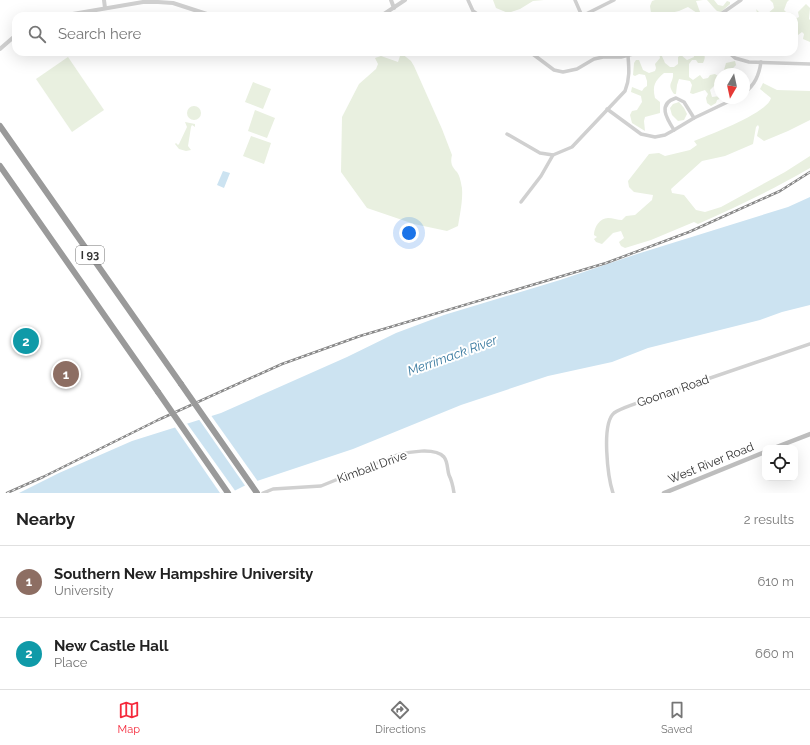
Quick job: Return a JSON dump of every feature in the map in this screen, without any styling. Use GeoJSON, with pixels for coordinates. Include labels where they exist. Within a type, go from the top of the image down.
{"type":"FeatureCollection","features":[{"type":"Feature","properties":{"kind":"highway","name":"I 93"},"geometry":{"type":"LineString","coordinates":[[0,126],[257,493]]}},
{"type":"Feature","properties":{"kind":"highway","name":"I 93"},"geometry":{"type":"LineString","coordinates":[[0,166],[228,493]]}},
{"type":"Feature","properties":{"kind":"main road"},"geometry":{"type":"LineString","coordinates":[[782,445],[810,434]]}},
{"type":"Feature","properties":{"kind":"main road","name":"West River Road"},"geometry":{"type":"LineString","coordinates":[[666,493],[762,453]]}},
{"type":"Feature","properties":{"kind":"street"},"geometry":{"type":"LineString","coordinates":[[104,0],[105,8]]}},
{"type":"Feature","properties":{"kind":"street"},"geometry":{"type":"LineString","coordinates":[[391,0],[394,8]]}},
{"type":"Feature","properties":{"kind":"street"},"geometry":{"type":"LineString","coordinates":[[388,12],[405,0]]}},
{"type":"Feature","properties":{"kind":"street"},"geometry":{"type":"LineString","coordinates":[[468,0],[474,12]]}},
{"type":"Feature","properties":{"kind":"street"},"geometry":{"type":"LineString","coordinates":[[575,0],[580,12]]}},
{"type":"Feature","properties":{"kind":"street"},"geometry":{"type":"LineString","coordinates":[[590,12],[614,0]]}},
{"type":"Feature","properties":{"kind":"street"},"geometry":{"type":"LineString","coordinates":[[724,12],[741,0]]}},
{"type":"Feature","properties":{"kind":"street"},"geometry":{"type":"LineString","coordinates":[[83,12],[142,1],[173,3],[201,12]]}},
{"type":"Feature","properties":{"kind":"street"},"geometry":{"type":"LineString","coordinates":[[0,49],[12,38]]}},
{"type":"Feature","properties":{"kind":"street"},"geometry":{"type":"LineString","coordinates":[[507,134],[540,153],[553,155],[572,147],[625,91],[628,84],[630,76],[628,56],[603,57],[594,59],[577,69],[563,72],[554,70],[535,56]]}},
{"type":"Feature","properties":{"kind":"street"},"geometry":{"type":"LineString","coordinates":[[733,56],[744,61],[810,64]]}},
{"type":"Feature","properties":{"kind":"street"},"geometry":{"type":"LineString","coordinates":[[750,87],[755,82],[761,62]]}},
{"type":"Feature","properties":{"kind":"street"},"geometry":{"type":"LineString","coordinates":[[674,130],[665,112],[665,107],[672,99],[676,98],[684,102],[694,118]]}},
{"type":"Feature","properties":{"kind":"street"},"geometry":{"type":"LineString","coordinates":[[607,109],[646,136],[660,136],[723,104]]}},
{"type":"Feature","properties":{"kind":"street"},"geometry":{"type":"LineString","coordinates":[[521,202],[541,176],[553,155]]}},
{"type":"Feature","properties":{"kind":"street","name":"Goonan Road"},"geometry":{"type":"LineString","coordinates":[[613,493],[609,476],[607,455],[610,422],[614,414],[623,408],[810,344]]}},
{"type":"Feature","properties":{"kind":"street","name":"Kimball Drive"},"geometry":{"type":"LineString","coordinates":[[262,493],[273,489],[321,486],[397,455],[407,452],[431,451],[440,454],[446,460],[448,474],[452,482],[454,493]]}},
{"type":"Feature","properties":{"kind":"green space"},"geometry":{"type":"Polygon","coordinates":[[[493,0],[544,0],[533,1],[520,9],[511,12],[506,12],[496,8],[493,0]]]}},
{"type":"Feature","properties":{"kind":"green space"},"geometry":{"type":"Polygon","coordinates":[[[703,0],[696,1],[700,12],[696,12],[688,7],[675,12],[651,12],[650,6],[652,1],[703,0]]]}},
{"type":"Feature","properties":{"kind":"green space"},"geometry":{"type":"Polygon","coordinates":[[[707,0],[714,0],[718,5],[723,6],[727,1],[730,2],[730,4],[721,12],[717,11],[707,0]]]}},
{"type":"Feature","properties":{"kind":"green space"},"geometry":{"type":"Polygon","coordinates":[[[770,0],[789,0],[784,10],[786,12],[769,12],[774,8],[773,3],[770,0]]]}},
{"type":"Feature","properties":{"kind":"green space"},"geometry":{"type":"Polygon","coordinates":[[[806,4],[810,8],[810,42],[803,39],[804,34],[802,32],[798,35],[798,12],[806,4]]]}},
{"type":"Feature","properties":{"kind":"green space"},"geometry":{"type":"Polygon","coordinates":[[[381,56],[398,62],[400,56],[405,56],[414,66],[442,129],[452,155],[452,165],[460,180],[462,197],[458,226],[447,231],[414,224],[367,208],[341,172],[342,117],[359,84],[376,69],[378,64],[375,58],[381,56]]]}},
{"type":"Feature","properties":{"kind":"green space"},"geometry":{"type":"Polygon","coordinates":[[[660,56],[662,56],[665,63],[670,67],[674,67],[678,64],[678,57],[680,56],[682,56],[687,60],[694,56],[705,56],[703,63],[698,63],[696,60],[692,60],[689,64],[689,77],[693,80],[700,75],[703,79],[714,74],[714,86],[710,90],[712,97],[714,97],[714,104],[711,106],[707,103],[706,98],[708,94],[705,90],[693,94],[690,93],[692,85],[690,81],[679,79],[676,94],[674,94],[670,85],[673,73],[664,73],[658,78],[654,86],[655,98],[660,102],[660,113],[645,117],[645,131],[632,123],[630,115],[632,111],[637,110],[642,102],[641,96],[631,92],[632,87],[642,91],[647,86],[645,75],[633,75],[634,63],[636,60],[639,60],[643,70],[649,73],[655,71],[655,64],[660,58],[660,56]]]}},
{"type":"Feature","properties":{"kind":"green space"},"geometry":{"type":"Polygon","coordinates":[[[68,57],[104,110],[72,132],[36,79],[68,57]]]}},
{"type":"Feature","properties":{"kind":"green space"},"geometry":{"type":"Polygon","coordinates":[[[735,61],[736,65],[733,68],[725,68],[726,63],[735,61]]]}},
{"type":"Feature","properties":{"kind":"green space"},"geometry":{"type":"Polygon","coordinates":[[[253,82],[271,89],[263,109],[245,102],[253,82]]]}},
{"type":"Feature","properties":{"kind":"green space"},"geometry":{"type":"Polygon","coordinates":[[[763,83],[777,90],[810,91],[810,120],[764,141],[757,136],[758,125],[756,127],[753,144],[725,156],[702,161],[671,189],[672,193],[684,195],[696,210],[705,212],[721,207],[785,172],[810,156],[810,168],[755,198],[698,224],[694,222],[651,240],[625,248],[621,246],[619,242],[624,238],[621,231],[613,233],[602,244],[596,242],[594,239],[597,237],[594,235],[594,232],[600,221],[605,218],[622,220],[626,216],[635,215],[652,200],[653,195],[634,192],[629,187],[628,181],[649,154],[659,153],[665,156],[690,150],[697,145],[694,141],[749,117],[767,104],[771,98],[760,89],[763,83]]]}},
{"type":"Feature","properties":{"kind":"green space"},"geometry":{"type":"Polygon","coordinates":[[[679,102],[687,114],[684,120],[678,121],[672,115],[670,108],[673,104],[679,102]]]}},
{"type":"Feature","properties":{"kind":"green space"},"geometry":{"type":"Polygon","coordinates":[[[191,106],[197,106],[201,110],[201,116],[197,120],[191,120],[187,116],[187,110],[191,106]]]}},
{"type":"Feature","properties":{"kind":"green space"},"geometry":{"type":"Polygon","coordinates":[[[255,110],[275,118],[267,138],[248,131],[255,110]]]}},
{"type":"Feature","properties":{"kind":"green space"},"geometry":{"type":"Polygon","coordinates":[[[185,122],[195,124],[195,127],[192,125],[191,127],[188,146],[191,150],[186,151],[179,149],[175,144],[179,144],[187,127],[185,122]]]}},
{"type":"Feature","properties":{"kind":"green space"},"geometry":{"type":"Polygon","coordinates":[[[251,136],[271,143],[264,164],[243,156],[251,136]]]}},
{"type":"Feature","properties":{"kind":"water"},"geometry":{"type":"Polygon","coordinates":[[[223,171],[230,173],[224,188],[217,185],[223,171]]]}},
{"type":"Feature","properties":{"kind":"water","name":"Merrimack River"},"geometry":{"type":"Polygon","coordinates":[[[810,197],[810,305],[782,312],[760,320],[648,348],[612,362],[548,376],[461,405],[353,449],[248,484],[230,493],[19,493],[59,473],[132,441],[221,413],[347,357],[396,333],[444,315],[560,280],[637,254],[788,207],[810,197]]]}},
{"type":"Feature","properties":{"kind":"pier"},"geometry":{"type":"Polygon","coordinates":[[[210,414],[259,483],[246,487],[198,418],[210,414]]]}},
{"type":"Feature","properties":{"kind":"pier"},"geometry":{"type":"Polygon","coordinates":[[[186,422],[236,492],[220,493],[174,426],[186,422]]]}},
{"type":"Feature","properties":{"kind":"railway"},"geometry":{"type":"LineString","coordinates":[[7,493],[43,477],[158,420],[282,364],[360,336],[606,263],[689,232],[780,191],[810,172]]}},
{"type":"Feature","properties":{"kind":"place","name":"New Castle Hall"},"geometry":{"type":"Point","coordinates":[26,341]}},
{"type":"Feature","properties":{"kind":"place","name":"Southern New Hampshire University"},"geometry":{"type":"Point","coordinates":[66,374]}}]}
